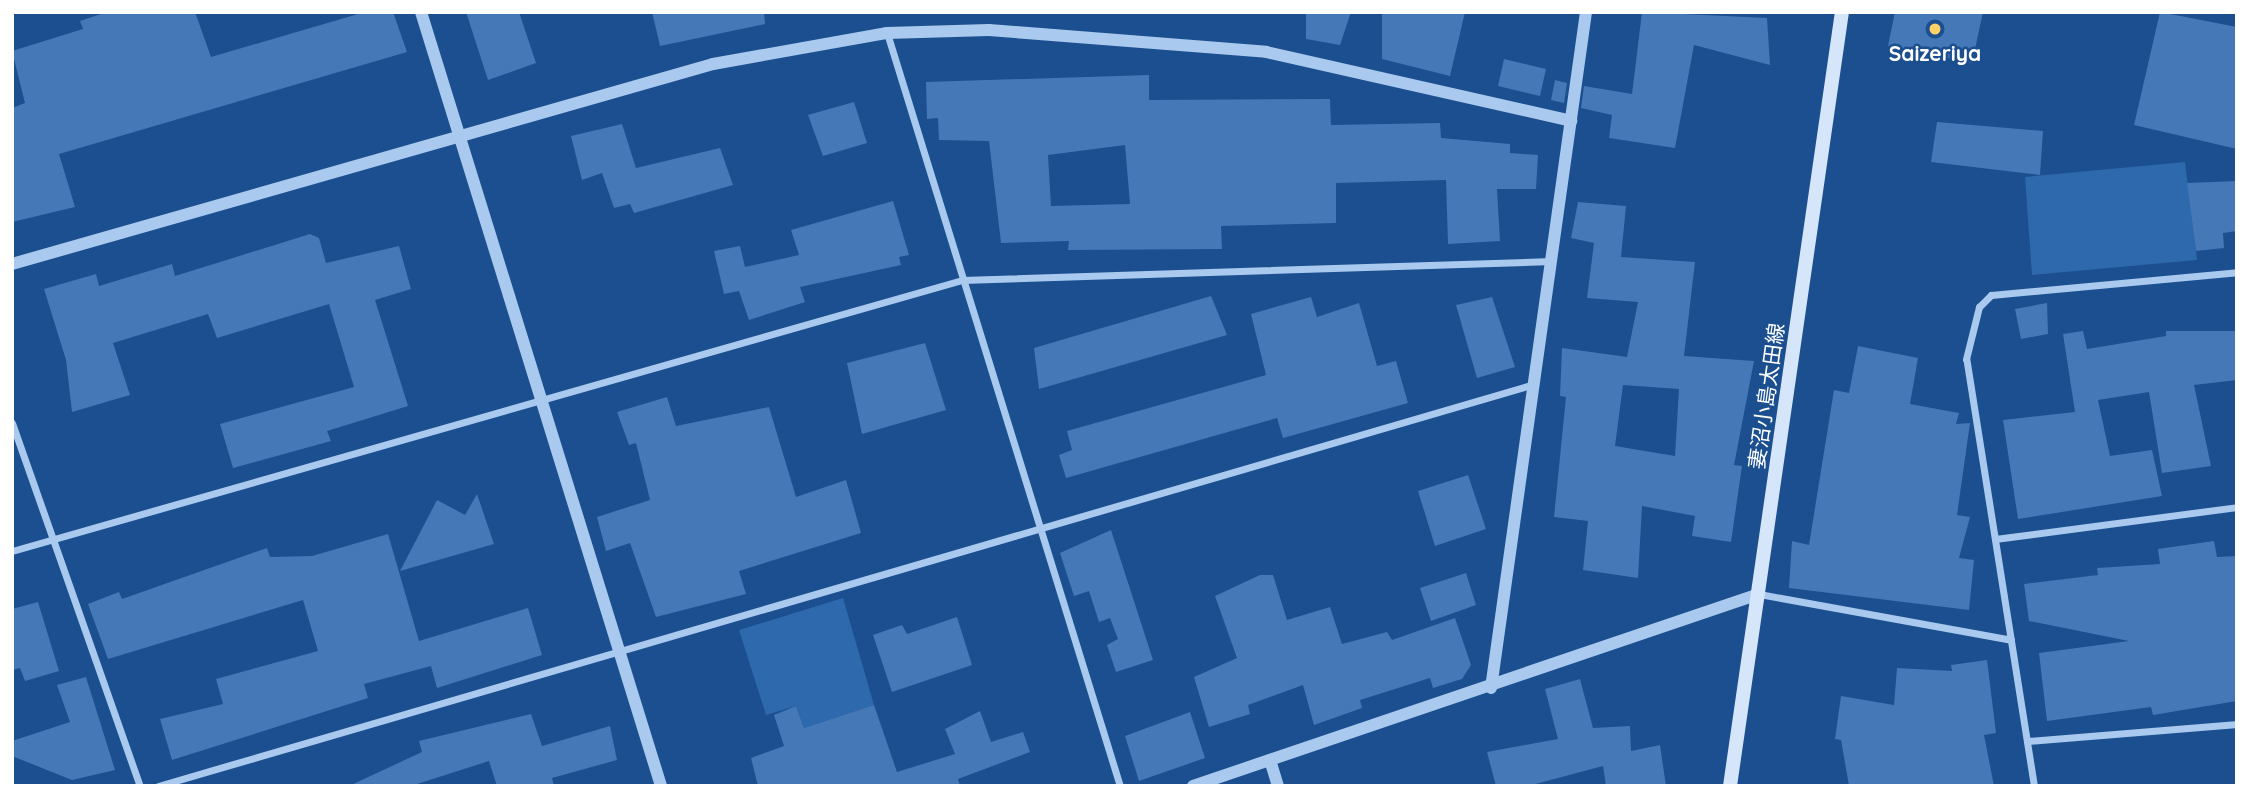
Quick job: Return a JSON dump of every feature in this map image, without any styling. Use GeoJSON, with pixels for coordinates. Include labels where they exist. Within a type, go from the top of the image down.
{"type":"FeatureCollection","features":[{"type":"Feature","properties":{"kind":"main road","name":"妻沼小島太田線"},"geometry":{"type":"LineString","coordinates":[[1730,786],[1842,12]]}},
{"type":"Feature","properties":{"kind":"street"},"geometry":{"type":"LineString","coordinates":[[421,12],[661,786]]}},
{"type":"Feature","properties":{"kind":"street"},"geometry":{"type":"LineString","coordinates":[[1491,688],[1531,385],[1552,261],[1586,12]]}},
{"type":"Feature","properties":{"kind":"street"},"geometry":{"type":"LineString","coordinates":[[12,264],[458,134],[713,64],[887,33],[989,30],[1266,52],[1571,121]]}},
{"type":"Feature","properties":{"kind":"street"},"geometry":{"type":"LineString","coordinates":[[887,33],[1120,786]]}},
{"type":"Feature","properties":{"kind":"street"},"geometry":{"type":"LineString","coordinates":[[12,551],[962,280],[1552,261]]}},
{"type":"Feature","properties":{"kind":"street"},"geometry":{"type":"LineString","coordinates":[[2034,786],[1966,359],[1979,307],[1991,295],[2237,272]]}},
{"type":"Feature","properties":{"kind":"street"},"geometry":{"type":"LineString","coordinates":[[158,786],[1531,385]]}},
{"type":"Feature","properties":{"kind":"street"},"geometry":{"type":"LineString","coordinates":[[12,423],[140,786]]}},
{"type":"Feature","properties":{"kind":"street"},"geometry":{"type":"LineString","coordinates":[[1994,539],[2237,507]]}},
{"type":"Feature","properties":{"kind":"street"},"geometry":{"type":"LineString","coordinates":[[1193,786],[1491,688],[1759,594],[2011,640]]}},
{"type":"Feature","properties":{"kind":"street"},"geometry":{"type":"LineString","coordinates":[[2027,741],[2237,724]]}},
{"type":"Feature","properties":{"kind":"street"},"geometry":{"type":"LineString","coordinates":[[1270,760],[1278,786]]}},
{"type":"Feature","properties":{"kind":"shaded area"},"geometry":{"type":"Polygon","coordinates":[[[2185,162],[2197,260],[2032,275],[2025,177],[2185,162]]]}},
{"type":"Feature","properties":{"kind":"shaded area"},"geometry":{"type":"Polygon","coordinates":[[[843,598],[874,705],[804,728],[796,706],[766,715],[739,630],[843,598]]]}},
{"type":"Feature","properties":{"kind":"building"},"geometry":{"type":"Polygon","coordinates":[[[107,12],[195,12],[211,57],[365,12],[393,12],[407,52],[59,154],[75,207],[12,222],[12,108],[25,103],[12,51],[83,29],[80,21],[107,12]]]}},
{"type":"Feature","properties":{"kind":"building"},"geometry":{"type":"Polygon","coordinates":[[[466,12],[519,12],[536,63],[488,80],[466,12]]]}},
{"type":"Feature","properties":{"kind":"building"},"geometry":{"type":"Polygon","coordinates":[[[652,12],[764,12],[765,24],[660,46],[652,12]]]}},
{"type":"Feature","properties":{"kind":"building"},"geometry":{"type":"Polygon","coordinates":[[[1306,12],[1351,12],[1340,45],[1306,39],[1306,12]]]}},
{"type":"Feature","properties":{"kind":"building"},"geometry":{"type":"Polygon","coordinates":[[[1382,12],[1465,12],[1450,76],[1382,59],[1382,12]]]}},
{"type":"Feature","properties":{"kind":"building"},"geometry":{"type":"Polygon","coordinates":[[[1642,12],[1767,18],[1770,65],[1694,45],[1675,148],[1609,138],[1612,115],[1581,108],[1584,86],[1632,94],[1642,12]]]}},
{"type":"Feature","properties":{"kind":"building","name":"Saizeriya"},"geometry":{"type":"Polygon","coordinates":[[[1895,12],[1983,12],[1972,63],[1888,46],[1895,12]]]}},
{"type":"Feature","properties":{"kind":"building"},"geometry":{"type":"Polygon","coordinates":[[[2160,12],[2237,27],[2237,149],[2134,125],[2160,12]]]}},
{"type":"Feature","properties":{"kind":"building"},"geometry":{"type":"Polygon","coordinates":[[[1504,59],[1546,69],[1540,96],[1498,86],[1504,59]]]}},
{"type":"Feature","properties":{"kind":"building"},"geometry":{"type":"Polygon","coordinates":[[[1149,75],[1149,100],[1330,99],[1331,125],[1440,123],[1441,138],[1510,144],[1510,153],[1538,155],[1536,189],[1497,189],[1500,241],[1448,244],[1446,180],[1336,183],[1336,223],[1221,226],[1222,249],[1068,250],[1069,241],[1001,243],[989,141],[939,140],[938,118],[927,119],[926,82],[1149,75]],[[1125,145],[1048,155],[1051,206],[1130,204],[1125,145]]]}},
{"type":"Feature","properties":{"kind":"building"},"geometry":{"type":"Polygon","coordinates":[[[1555,80],[1567,83],[1564,103],[1551,100],[1555,80]]]}},
{"type":"Feature","properties":{"kind":"building"},"geometry":{"type":"Polygon","coordinates":[[[854,102],[867,143],[823,156],[808,115],[854,102]]]}},
{"type":"Feature","properties":{"kind":"building"},"geometry":{"type":"Polygon","coordinates":[[[1937,122],[2043,131],[2040,175],[1931,162],[1937,122]]]}},
{"type":"Feature","properties":{"kind":"building"},"geometry":{"type":"Polygon","coordinates":[[[622,124],[636,168],[720,148],[733,185],[634,213],[630,204],[614,208],[602,173],[582,180],[571,136],[622,124]]]}},
{"type":"Feature","properties":{"kind":"building"},"geometry":{"type":"Polygon","coordinates":[[[2237,181],[2237,231],[2223,233],[2224,248],[2196,251],[2187,183],[2237,181]]]}},
{"type":"Feature","properties":{"kind":"building"},"geometry":{"type":"Polygon","coordinates":[[[893,201],[909,255],[899,257],[901,265],[800,287],[805,302],[749,320],[739,291],[724,294],[714,251],[740,246],[745,267],[799,255],[791,230],[893,201]]]}},
{"type":"Feature","properties":{"kind":"building"},"geometry":{"type":"Polygon","coordinates":[[[1578,202],[1626,206],[1621,257],[1695,262],[1684,356],[1754,361],[1734,465],[1742,466],[1731,542],[1692,536],[1695,516],[1642,506],[1638,578],[1583,570],[1588,521],[1554,517],[1566,397],[1560,396],[1562,348],[1627,357],[1638,302],[1587,298],[1594,243],[1571,238],[1578,202]],[[1623,385],[1615,446],[1675,456],[1679,389],[1623,385]]]}},
{"type":"Feature","properties":{"kind":"building"},"geometry":{"type":"Polygon","coordinates":[[[310,234],[319,238],[326,263],[399,246],[411,289],[375,300],[408,406],[327,431],[331,441],[233,468],[220,424],[354,387],[329,304],[217,338],[208,314],[113,343],[130,395],[72,412],[66,360],[44,289],[96,274],[99,286],[172,264],[175,276],[310,234]]]}},
{"type":"Feature","properties":{"kind":"building"},"geometry":{"type":"Polygon","coordinates":[[[1211,296],[1227,335],[1039,389],[1034,348],[1211,296]]]}},
{"type":"Feature","properties":{"kind":"building"},"geometry":{"type":"Polygon","coordinates":[[[1311,297],[1317,317],[1359,303],[1377,366],[1396,361],[1408,403],[1283,438],[1277,418],[1066,478],[1059,455],[1072,450],[1067,431],[1266,375],[1251,314],[1311,297]]]}},
{"type":"Feature","properties":{"kind":"building"},"geometry":{"type":"Polygon","coordinates":[[[1492,297],[1515,367],[1477,378],[1456,305],[1492,297]]]}},
{"type":"Feature","properties":{"kind":"building"},"geometry":{"type":"Polygon","coordinates":[[[2047,303],[2048,334],[2021,339],[2015,309],[2047,303]]]}},
{"type":"Feature","properties":{"kind":"building"},"geometry":{"type":"Polygon","coordinates":[[[2083,331],[2087,349],[2166,336],[2166,331],[2237,331],[2237,380],[2194,385],[2211,466],[2162,473],[2149,392],[2098,400],[2110,456],[2152,450],[2162,496],[2018,519],[2003,420],[2075,412],[2063,334],[2083,331]]]}},
{"type":"Feature","properties":{"kind":"building"},"geometry":{"type":"Polygon","coordinates":[[[925,343],[946,410],[862,434],[847,363],[925,343]]]}},
{"type":"Feature","properties":{"kind":"building"},"geometry":{"type":"Polygon","coordinates":[[[1858,346],[1918,358],[1910,404],[1959,413],[1956,424],[1970,423],[1957,515],[1970,517],[1959,558],[1974,560],[1969,610],[1789,588],[1792,541],[1809,545],[1834,390],[1849,393],[1858,346]]]}},
{"type":"Feature","properties":{"kind":"building"},"geometry":{"type":"Polygon","coordinates":[[[667,397],[676,426],[769,407],[796,497],[846,480],[861,533],[739,571],[746,594],[656,617],[630,543],[606,551],[597,517],[650,500],[636,443],[629,445],[617,412],[667,397]]]}},
{"type":"Feature","properties":{"kind":"building"},"geometry":{"type":"Polygon","coordinates":[[[1468,475],[1486,529],[1435,546],[1418,491],[1468,475]]]}},
{"type":"Feature","properties":{"kind":"building"},"geometry":{"type":"Polygon","coordinates":[[[477,494],[494,544],[400,571],[437,500],[465,515],[477,494]]]}},
{"type":"Feature","properties":{"kind":"building"},"geometry":{"type":"Polygon","coordinates":[[[1111,530],[1153,660],[1116,672],[1107,645],[1118,639],[1110,618],[1099,622],[1089,591],[1074,596],[1060,553],[1111,530]]]}},
{"type":"Feature","properties":{"kind":"building"},"geometry":{"type":"Polygon","coordinates":[[[388,534],[419,641],[528,608],[542,655],[437,688],[431,666],[364,684],[368,698],[172,760],[160,719],[223,704],[216,679],[318,651],[303,600],[108,659],[88,604],[119,592],[122,599],[267,548],[270,557],[312,556],[388,534]]]}},
{"type":"Feature","properties":{"kind":"building"},"geometry":{"type":"Polygon","coordinates":[[[2214,541],[2217,557],[2237,556],[2237,701],[2153,715],[2151,707],[2047,721],[2039,653],[2129,641],[2029,621],[2024,584],[2098,575],[2097,568],[2160,564],[2158,549],[2214,541]]]}},
{"type":"Feature","properties":{"kind":"building"},"geometry":{"type":"Polygon","coordinates":[[[1466,573],[1476,605],[1431,621],[1420,588],[1466,573]]]}},
{"type":"Feature","properties":{"kind":"building"},"geometry":{"type":"Polygon","coordinates":[[[1260,575],[1273,575],[1287,620],[1330,607],[1342,644],[1387,632],[1392,640],[1455,618],[1471,665],[1462,679],[1433,688],[1430,678],[1360,700],[1362,708],[1314,725],[1303,685],[1248,705],[1250,714],[1209,727],[1194,677],[1237,658],[1215,596],[1260,575]]]}},
{"type":"Feature","properties":{"kind":"building"},"geometry":{"type":"Polygon","coordinates":[[[38,602],[59,671],[25,681],[20,668],[12,670],[12,609],[38,602]]]}},
{"type":"Feature","properties":{"kind":"building"},"geometry":{"type":"Polygon","coordinates":[[[957,617],[972,665],[892,692],[873,635],[902,625],[907,634],[957,617]]]}},
{"type":"Feature","properties":{"kind":"building"},"geometry":{"type":"Polygon","coordinates":[[[1987,660],[1996,733],[1984,735],[1994,786],[1849,786],[1841,740],[1835,739],[1841,696],[1894,705],[1897,668],[1952,671],[1951,665],[1987,660]]]}},
{"type":"Feature","properties":{"kind":"building"},"geometry":{"type":"Polygon","coordinates":[[[86,677],[115,770],[72,780],[12,756],[12,741],[70,722],[57,685],[86,677]]]}},
{"type":"Feature","properties":{"kind":"building"},"geometry":{"type":"Polygon","coordinates":[[[1580,679],[1593,728],[1630,726],[1631,751],[1660,745],[1666,786],[1606,786],[1603,766],[1528,786],[1496,786],[1487,752],[1558,739],[1545,689],[1580,679]]]}},
{"type":"Feature","properties":{"kind":"building"},"geometry":{"type":"Polygon","coordinates":[[[874,705],[897,772],[955,754],[945,729],[980,711],[991,742],[1023,732],[1030,752],[958,779],[960,786],[758,786],[751,758],[784,746],[774,715],[796,706],[804,728],[874,705]]]}},
{"type":"Feature","properties":{"kind":"building"},"geometry":{"type":"Polygon","coordinates":[[[1190,712],[1205,758],[1139,781],[1125,736],[1190,712]]]}},
{"type":"Feature","properties":{"kind":"building"},"geometry":{"type":"Polygon","coordinates":[[[531,714],[542,746],[610,726],[617,760],[552,778],[554,786],[497,786],[489,761],[411,786],[349,786],[422,752],[419,741],[531,714]]]}},
{"type":"Feature","properties":{"kind":"place","name":"Saizeriya"},"geometry":{"type":"Point","coordinates":[1935,29]}}]}
